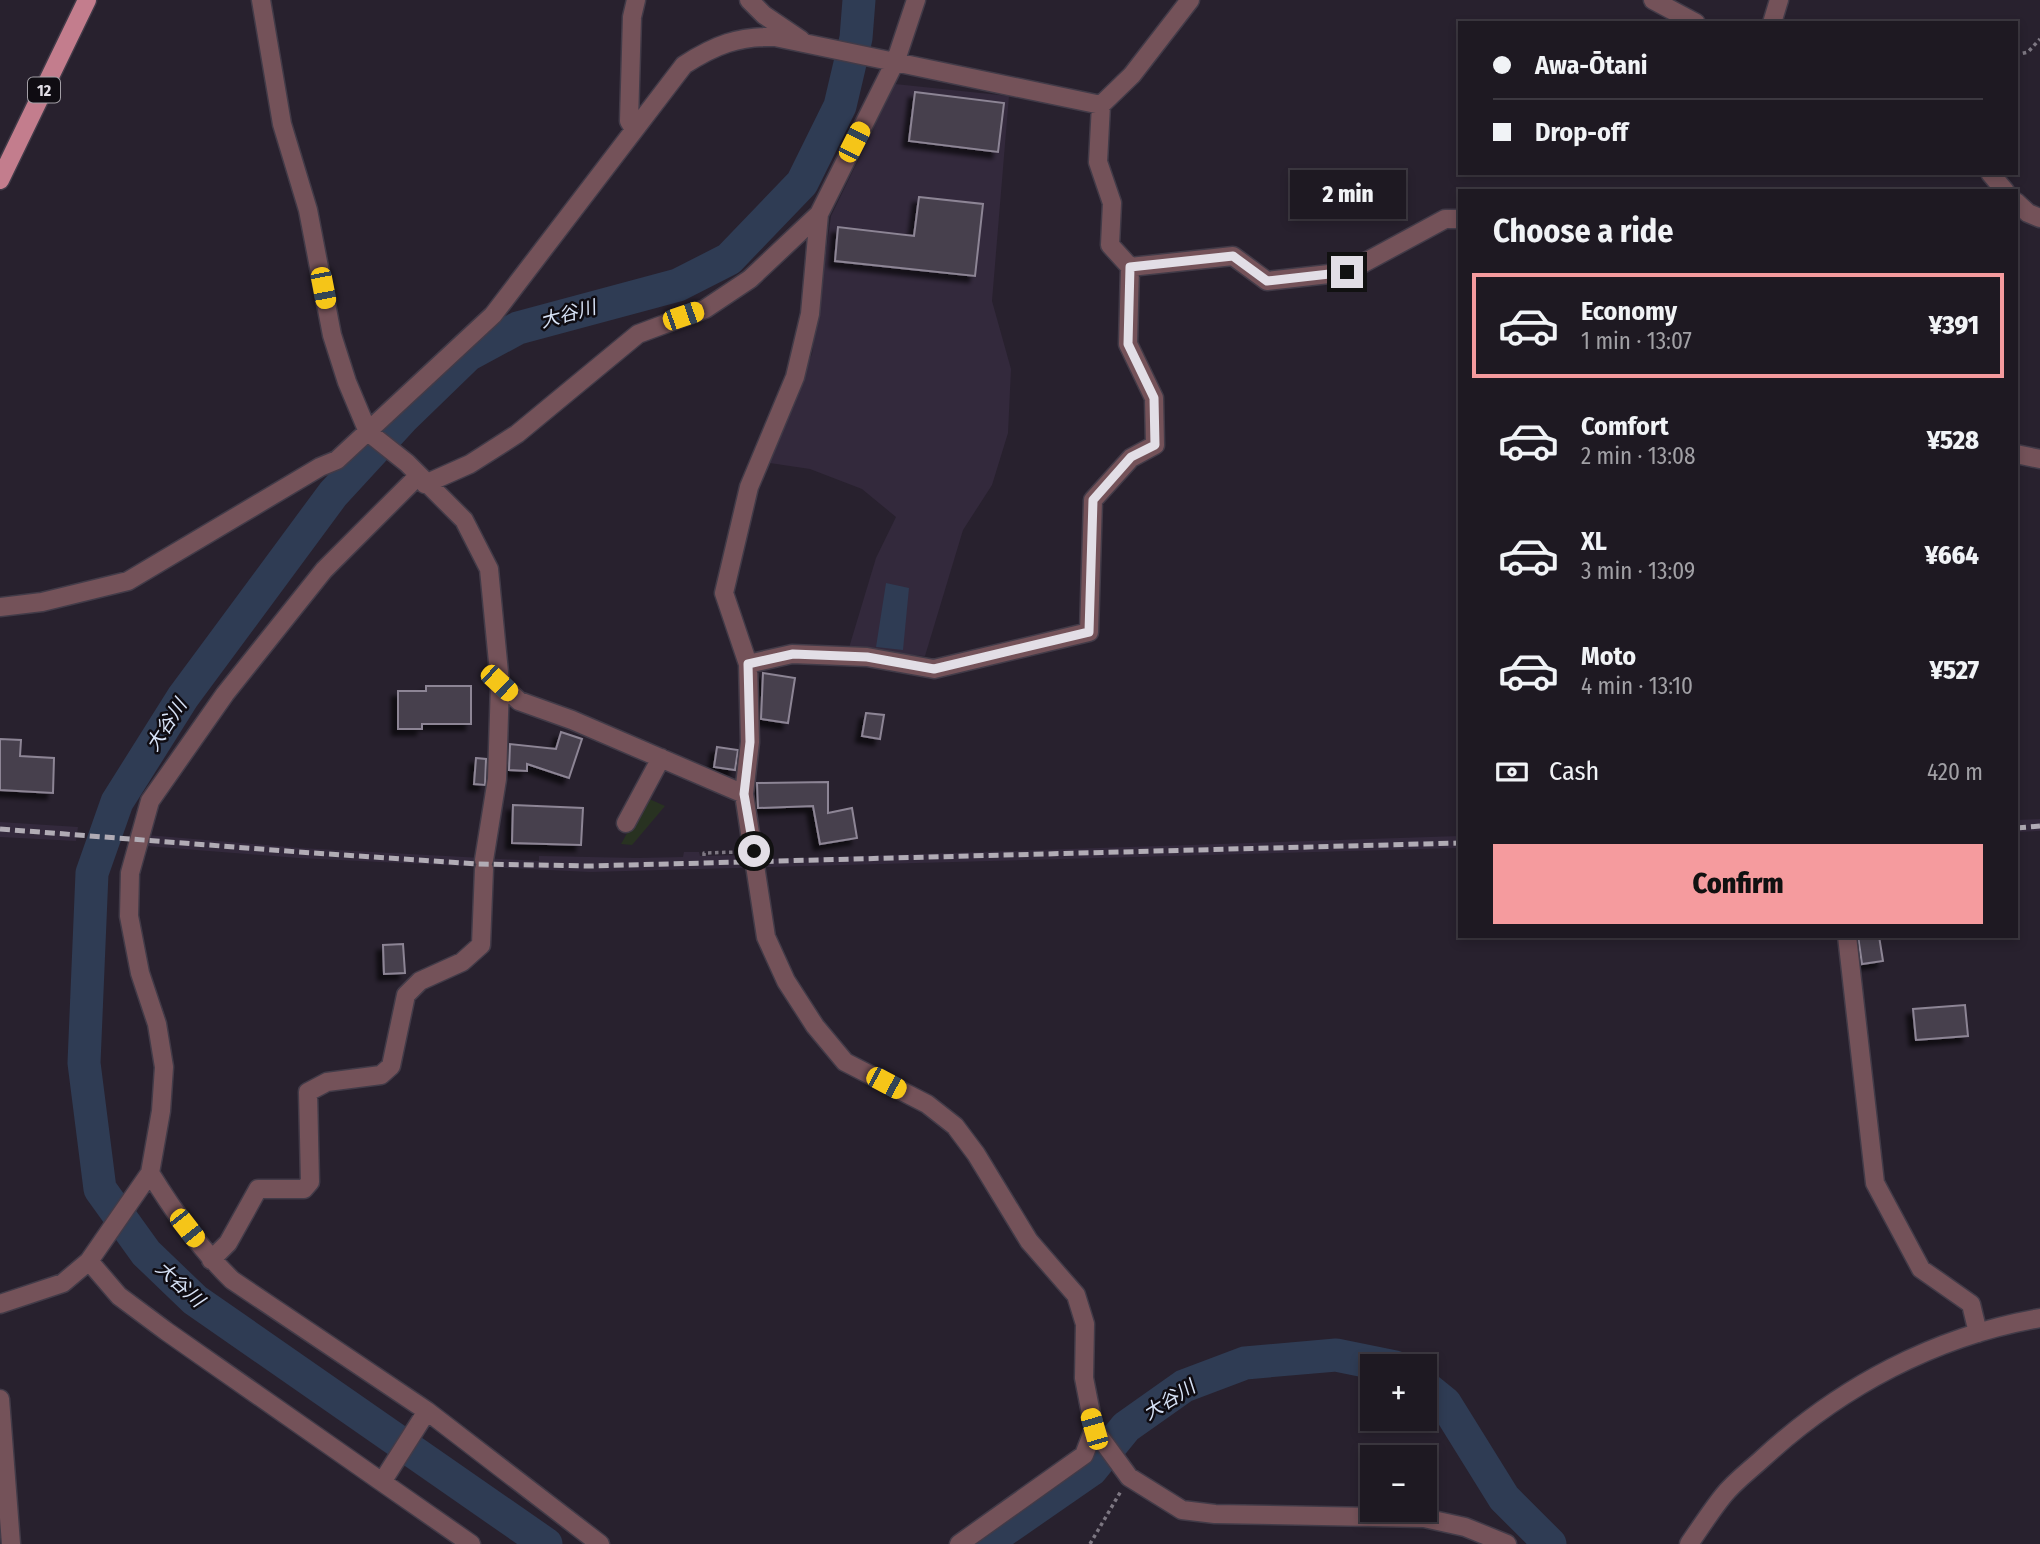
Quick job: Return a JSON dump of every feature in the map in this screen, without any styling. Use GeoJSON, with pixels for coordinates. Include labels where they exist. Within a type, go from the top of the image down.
{"type":"FeatureCollection","features":[{"type":"Feature","properties":{"kind":"main road","name":"12"},"geometry":{"type":"LineString","coordinates":[[0,180],[87,0]]}},
{"type":"Feature","properties":{"kind":"street"},"geometry":{"type":"LineString","coordinates":[[211,1260],[228,1243],[258,1189],[304,1189],[310,1182],[308,1092],[327,1082],[381,1074],[391,1066],[406,995],[420,981],[462,962],[481,945],[484,864],[497,779],[499,683],[489,569],[464,520],[372,434],[347,382],[332,335],[308,210],[282,124],[261,0]]}},
{"type":"Feature","properties":{"kind":"street"},"geometry":{"type":"LineString","coordinates":[[634,129],[629,121],[632,17],[636,0]]}},
{"type":"Feature","properties":{"kind":"street"},"geometry":{"type":"LineString","coordinates":[[749,0],[764,15],[814,46]]}},
{"type":"Feature","properties":{"kind":"street"},"geometry":{"type":"LineString","coordinates":[[916,0],[818,214],[810,314],[794,377],[749,487],[724,593],[748,664],[750,742],[744,794],[766,937],[786,981],[815,1026],[845,1062],[927,1104],[956,1126],[1029,1241],[1076,1296],[1086,1324],[1084,1378],[1098,1434],[1125,1470],[1182,1510],[1215,1514],[1424,1518],[1465,1527],[1507,1544]]}},
{"type":"Feature","properties":{"kind":"street"},"geometry":{"type":"LineString","coordinates":[[748,664],[793,654],[867,657],[934,669],[1089,632],[1093,500],[1131,457],[1155,445],[1154,398],[1128,344],[1130,267],[1110,245],[1112,204],[1098,162],[1101,105],[1132,75],[1190,0]]}},
{"type":"Feature","properties":{"kind":"street"},"geometry":{"type":"LineString","coordinates":[[1653,0],[1692,21]]}},
{"type":"Feature","properties":{"kind":"street"},"geometry":{"type":"LineString","coordinates":[[1773,21],[1779,0]]}},
{"type":"Feature","properties":{"kind":"street"},"geometry":{"type":"LineString","coordinates":[[0,607],[41,602],[128,581],[320,467],[337,460],[372,434],[396,402],[493,314],[684,65],[706,51],[747,37],[775,37],[1101,105]]}},
{"type":"Feature","properties":{"kind":"street"},"geometry":{"type":"LineString","coordinates":[[1992,175],[2003,189]]}},
{"type":"Feature","properties":{"kind":"street"},"geometry":{"type":"LineString","coordinates":[[2018,204],[2028,213],[2040,218]]}},
{"type":"Feature","properties":{"kind":"street"},"geometry":{"type":"LineString","coordinates":[[0,1304],[63,1283],[93,1258],[150,1173],[161,1111],[164,1067],[157,1024],[140,973],[130,916],[131,873],[150,801],[225,694],[324,570],[416,475],[470,464],[517,434],[638,334],[705,309],[750,279],[818,214]]}},
{"type":"Feature","properties":{"kind":"street"},"geometry":{"type":"LineString","coordinates":[[1130,267],[1233,256],[1267,281],[1347,272],[1445,219],[1458,219]]}},
{"type":"Feature","properties":{"kind":"street"},"geometry":{"type":"LineString","coordinates":[[2018,454],[2040,459]]}},
{"type":"Feature","properties":{"kind":"street"},"geometry":{"type":"LineString","coordinates":[[499,683],[519,701],[744,794]]}},
{"type":"Feature","properties":{"kind":"street"},"geometry":{"type":"LineString","coordinates":[[626,823],[661,758]]}},
{"type":"Feature","properties":{"kind":"street"},"geometry":{"type":"LineString","coordinates":[[1847,938],[1875,1183],[1921,1269],[1971,1304],[1978,1333]]}},
{"type":"Feature","properties":{"kind":"street"},"geometry":{"type":"LineString","coordinates":[[150,1173],[174,1213],[211,1260],[232,1280],[600,1544]]}},
{"type":"Feature","properties":{"kind":"street"},"geometry":{"type":"LineString","coordinates":[[93,1258],[119,1296],[471,1544]]}},
{"type":"Feature","properties":{"kind":"street"},"geometry":{"type":"LineString","coordinates":[[1689,1544],[1724,1494],[1781,1442],[1836,1399],[1889,1368],[2003,1324],[2040,1318]]}},
{"type":"Feature","properties":{"kind":"street"},"geometry":{"type":"LineString","coordinates":[[0,1399],[11,1544]]}},
{"type":"Feature","properties":{"kind":"street"},"geometry":{"type":"LineString","coordinates":[[383,1480],[425,1416]]}},
{"type":"Feature","properties":{"kind":"street"},"geometry":{"type":"LineString","coordinates":[[959,1544],[1084,1455],[1098,1434]]}},
{"type":"Feature","properties":{"kind":"path"},"geometry":{"type":"LineString","coordinates":[[2018,54],[2028,52],[2040,39]]}},
{"type":"Feature","properties":{"kind":"path"},"geometry":{"type":"LineString","coordinates":[[704,856],[704,853],[754,851]]}},
{"type":"Feature","properties":{"kind":"path"},"geometry":{"type":"LineString","coordinates":[[1090,1544],[1125,1470]]}},
{"type":"Feature","properties":{"kind":"shaded area"},"geometry":{"type":"Polygon","coordinates":[[[895,84],[1009,96],[992,301],[1011,369],[1008,433],[992,485],[963,530],[925,656],[848,651],[876,558],[896,517],[862,489],[810,469],[763,462],[812,354],[831,216],[895,84]]]}},
{"type":"Feature","properties":{"kind":"shaded area"},"geometry":{"type":"Polygon","coordinates":[[[2040,819],[2040,831],[2018,832],[2018,820],[2040,819]]]}},
{"type":"Feature","properties":{"kind":"shaded area"},"geometry":{"type":"Polygon","coordinates":[[[0,822],[78,827],[76,841],[0,837],[0,822]]]}},
{"type":"Feature","properties":{"kind":"shaded area"},"geometry":{"type":"Polygon","coordinates":[[[135,834],[300,848],[539,861],[539,856],[683,857],[684,852],[699,852],[700,856],[738,855],[739,860],[1458,836],[1458,848],[590,872],[298,858],[133,845],[135,834]]]}},
{"type":"Feature","properties":{"kind":"green space"},"geometry":{"type":"Polygon","coordinates":[[[647,798],[665,806],[632,845],[621,844],[647,798]]]}},
{"type":"Feature","properties":{"kind":"water"},"geometry":{"type":"Polygon","coordinates":[[[886,583],[909,588],[903,650],[876,647],[886,583]]]}},
{"type":"Feature","properties":{"kind":"building"},"geometry":{"type":"Polygon","coordinates":[[[915,92],[1004,103],[998,152],[909,141],[915,92]]]}},
{"type":"Feature","properties":{"kind":"building"},"geometry":{"type":"Polygon","coordinates":[[[919,197],[983,204],[975,276],[835,261],[838,227],[914,236],[919,197]]]}},
{"type":"Feature","properties":{"kind":"building"},"geometry":{"type":"Polygon","coordinates":[[[763,673],[795,678],[788,723],[761,719],[763,673]]]}},
{"type":"Feature","properties":{"kind":"building"},"geometry":{"type":"Polygon","coordinates":[[[426,686],[471,686],[471,724],[422,724],[422,729],[398,729],[398,691],[426,691],[426,686]]]}},
{"type":"Feature","properties":{"kind":"building"},"geometry":{"type":"Polygon","coordinates":[[[866,713],[884,715],[880,739],[862,736],[866,713]]]}},
{"type":"Feature","properties":{"kind":"building"},"geometry":{"type":"Polygon","coordinates":[[[561,732],[582,739],[569,778],[527,764],[527,771],[509,770],[510,744],[556,749],[561,732]]]}},
{"type":"Feature","properties":{"kind":"building"},"geometry":{"type":"Polygon","coordinates":[[[0,739],[21,740],[20,756],[54,758],[53,793],[0,790],[0,739]]]}},
{"type":"Feature","properties":{"kind":"building"},"geometry":{"type":"Polygon","coordinates":[[[717,747],[738,750],[735,770],[714,767],[717,747]]]}},
{"type":"Feature","properties":{"kind":"building"},"geometry":{"type":"Polygon","coordinates":[[[476,758],[486,759],[485,785],[474,784],[476,758]]]}},
{"type":"Feature","properties":{"kind":"building"},"geometry":{"type":"Polygon","coordinates":[[[828,782],[828,813],[852,808],[857,838],[820,844],[813,806],[758,808],[757,783],[828,782]]]}},
{"type":"Feature","properties":{"kind":"building"},"geometry":{"type":"Polygon","coordinates":[[[513,805],[583,808],[581,845],[512,843],[513,805]]]}},
{"type":"Feature","properties":{"kind":"building"},"geometry":{"type":"Polygon","coordinates":[[[1858,938],[1879,938],[1883,961],[1862,964],[1858,938]]]}},
{"type":"Feature","properties":{"kind":"building"},"geometry":{"type":"Polygon","coordinates":[[[403,944],[405,973],[384,974],[383,945],[403,944]]]}},
{"type":"Feature","properties":{"kind":"building"},"geometry":{"type":"Polygon","coordinates":[[[1965,1005],[1968,1036],[1916,1040],[1913,1009],[1965,1005]]]}},
{"type":"Feature","properties":{"kind":"waterway","name":"大谷川"},"geometry":{"type":"LineString","coordinates":[[546,1544],[195,1300],[146,1253],[100,1189],[84,1063],[92,873],[117,802],[183,697],[333,494],[402,419],[468,355],[518,328],[678,285],[729,259],[802,183],[840,106],[856,38],[859,0]]}},
{"type":"Feature","properties":{"kind":"waterway","name":"大谷川"},"geometry":{"type":"LineString","coordinates":[[984,1544],[1091,1470],[1126,1427],[1184,1386],[1245,1363],[1336,1355],[1360,1360]]}},
{"type":"Feature","properties":{"kind":"waterway","name":"大谷川"},"geometry":{"type":"LineString","coordinates":[[1437,1397],[1445,1403],[1504,1498],[1550,1544]]}},
{"type":"Feature","properties":{"kind":"railway"},"geometry":{"type":"LineString","coordinates":[[2018,828],[2040,826]]}},
{"type":"Feature","properties":{"kind":"railway"},"geometry":{"type":"LineString","coordinates":[[0,829],[477,864],[590,866],[1458,843]]}},
{"type":"Feature","properties":{"kind":"route"},"geometry":{"type":"LineString","coordinates":[[754,851],[744,794],[750,742],[748,664],[793,654],[867,657],[934,669],[1089,632],[1093,500],[1131,457],[1155,445],[1154,398],[1128,344],[1130,267],[1233,256],[1267,281],[1347,272]]}}]}
